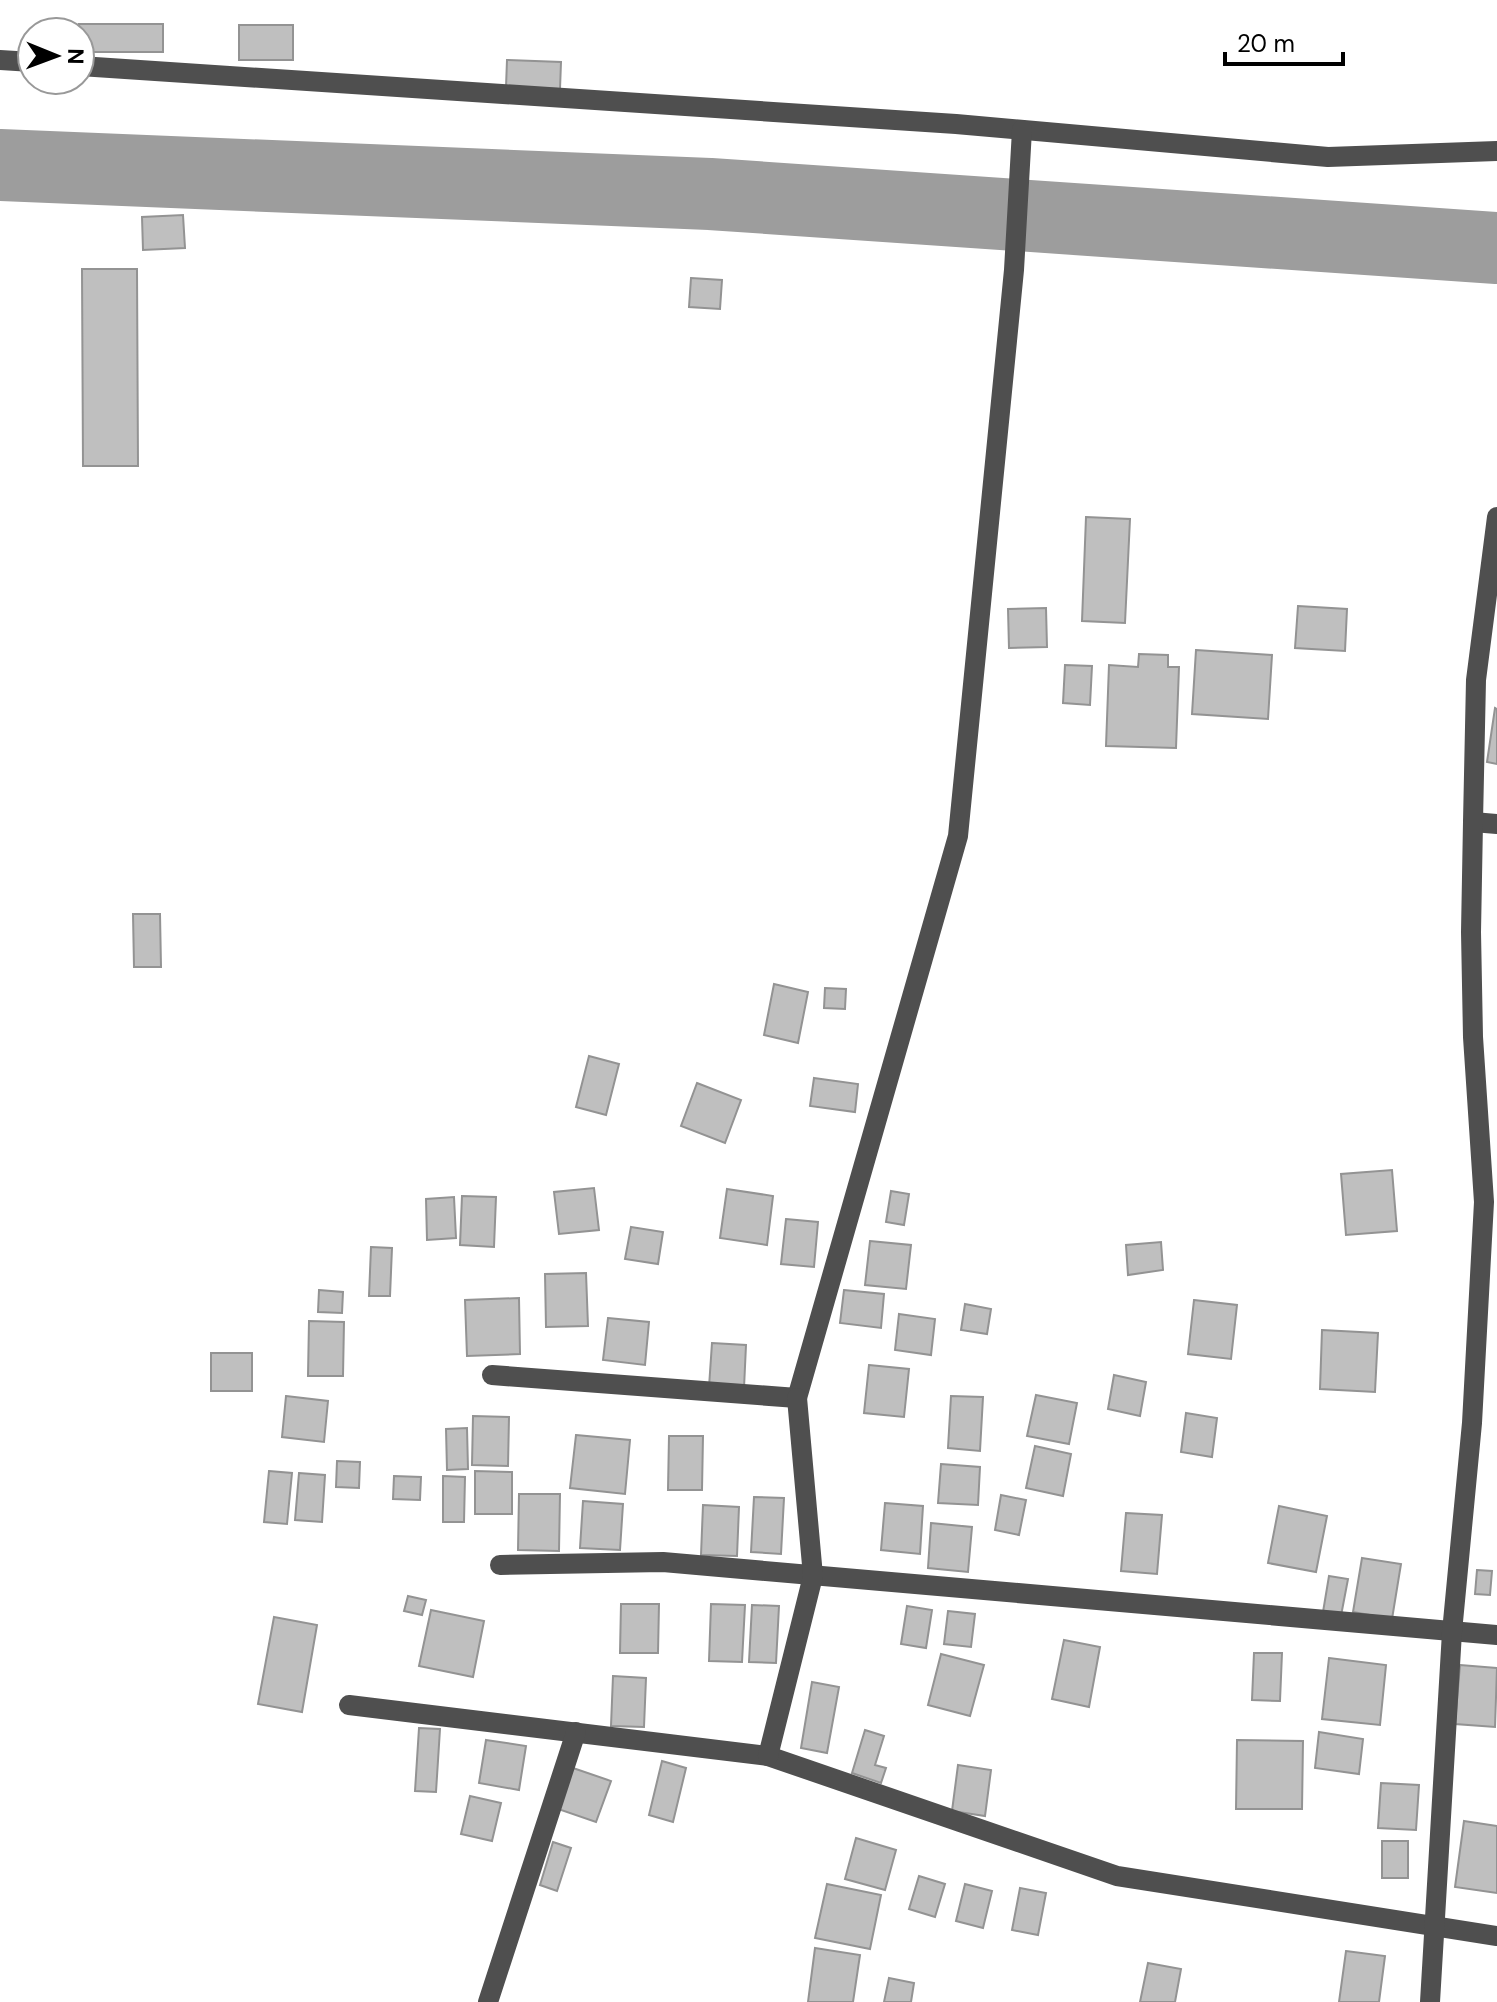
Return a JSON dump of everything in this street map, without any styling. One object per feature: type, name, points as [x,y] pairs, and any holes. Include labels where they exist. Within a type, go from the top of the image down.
[{"type":"street","points":[[96,67],[1022,130],[1328,157],[1497,151]]},
{"type":"street","points":[[768,1756],[813,1576],[797,1398],[958,836],[1014,270],[1022,130]]},
{"type":"street","points":[[1430,2002],[1452,1632],[1472,1423],[1484,1202],[1473,1037],[1473,822],[1476,680],[1497,517]]},
{"type":"street","points":[[1473,822],[1497,824]]},
{"type":"street","points":[[492,1375],[797,1398]]},
{"type":"street","points":[[500,1565],[663,1562],[1497,1635]]},
{"type":"street","points":[[349,1705],[768,1756],[1117,1876],[1497,1936]]},
{"type":"street","points":[[488,2002],[576,1732]]},
{"type":"building","points":[[96,24],[163,24],[163,52],[96,52]]},
{"type":"building","points":[[239,25],[293,25],[293,60],[239,60]]},
{"type":"building","points":[[507,60],[561,62],[560,89],[506,87]]},
{"type":"building","points":[[183,215],[185,248],[143,250],[142,217]]},
{"type":"building","points":[[82,269],[137,269],[138,466],[83,466]]},
{"type":"building","points":[[691,278],[722,280],[720,309],[689,307]]},
{"type":"building","points":[[1086,517],[1130,519],[1125,623],[1082,621]]},
{"type":"building","points":[[1298,606],[1347,609],[1345,651],[1295,648]]},
{"type":"building","points":[[1046,608],[1047,647],[1009,648],[1008,609]]},
{"type":"building","points":[[1196,650],[1272,655],[1268,719],[1192,714]]},
{"type":"building","points":[[1139,654],[1168,655],[1168,667],[1179,667],[1176,748],[1106,746],[1109,665],[1138,667]]},
{"type":"building","points":[[1065,665],[1092,666],[1090,705],[1063,703]]},
{"type":"building","points":[[1497,709],[1497,764],[1487,762]]},
{"type":"building","points":[[133,914],[160,914],[161,967],[134,967]]},
{"type":"building","points":[[774,984],[808,992],[798,1043],[764,1035]]},
{"type":"building","points":[[825,988],[846,989],[845,1009],[824,1008]]},
{"type":"building","points":[[589,1056],[619,1064],[606,1115],[576,1107]]},
{"type":"building","points":[[814,1078],[858,1084],[855,1112],[810,1106]]},
{"type":"building","points":[[697,1083],[741,1100],[725,1143],[681,1126]]},
{"type":"building","points":[[1392,1170],[1397,1231],[1346,1235],[1341,1174]]},
{"type":"building","points":[[594,1188],[599,1230],[559,1234],[554,1192]]},
{"type":"building","points":[[727,1189],[773,1196],[767,1245],[720,1238]]},
{"type":"building","points":[[891,1191],[909,1194],[904,1225],[886,1222]]},
{"type":"building","points":[[462,1196],[496,1197],[494,1247],[460,1245]]},
{"type":"building","points":[[454,1197],[456,1238],[427,1240],[426,1199]]},
{"type":"building","points":[[786,1219],[818,1222],[814,1267],[781,1264]]},
{"type":"building","points":[[631,1227],[663,1232],[658,1264],[625,1259]]},
{"type":"building","points":[[870,1241],[911,1245],[906,1289],[865,1285]]},
{"type":"building","points":[[1161,1242],[1163,1270],[1128,1275],[1126,1245]]},
{"type":"building","points":[[371,1247],[392,1248],[390,1296],[369,1296]]},
{"type":"building","points":[[586,1273],[588,1326],[546,1327],[545,1274]]},
{"type":"building","points":[[319,1290],[343,1292],[342,1313],[318,1312]]},
{"type":"building","points":[[844,1290],[884,1294],[881,1328],[840,1323]]},
{"type":"building","points":[[519,1298],[520,1354],[467,1356],[465,1300]]},
{"type":"building","points":[[1194,1300],[1237,1305],[1231,1359],[1188,1354]]},
{"type":"building","points":[[965,1304],[991,1309],[987,1334],[961,1330]]},
{"type":"building","points":[[899,1314],[935,1319],[931,1355],[895,1350]]},
{"type":"building","points":[[608,1318],[649,1322],[645,1365],[603,1360]]},
{"type":"building","points":[[309,1321],[344,1322],[343,1376],[308,1376]]},
{"type":"building","points":[[1322,1330],[1378,1333],[1375,1392],[1320,1389]]},
{"type":"building","points":[[712,1343],[746,1345],[744,1388],[709,1387]]},
{"type":"building","points":[[211,1353],[252,1353],[252,1391],[211,1391]]},
{"type":"building","points":[[869,1365],[909,1369],[904,1417],[864,1413]]},
{"type":"building","points":[[1114,1375],[1146,1382],[1140,1416],[1108,1409]]},
{"type":"building","points":[[1036,1395],[1077,1403],[1069,1444],[1027,1436]]},
{"type":"building","points":[[286,1396],[328,1401],[324,1442],[282,1437]]},
{"type":"building","points":[[951,1396],[983,1397],[980,1451],[948,1448]]},
{"type":"building","points":[[1186,1413],[1217,1418],[1212,1457],[1181,1452]]},
{"type":"building","points":[[473,1416],[509,1417],[508,1466],[472,1465]]},
{"type":"building","points":[[467,1428],[468,1469],[447,1470],[446,1429]]},
{"type":"building","points":[[576,1435],[630,1440],[625,1494],[570,1488]]},
{"type":"building","points":[[669,1436],[703,1436],[702,1490],[668,1490]]},
{"type":"building","points":[[1035,1446],[1071,1454],[1063,1496],[1026,1488]]},
{"type":"building","points":[[337,1461],[360,1462],[359,1488],[336,1487]]},
{"type":"building","points":[[941,1464],[980,1467],[978,1505],[938,1503]]},
{"type":"building","points":[[269,1471],[292,1473],[287,1524],[264,1522]]},
{"type":"building","points":[[475,1471],[512,1472],[512,1514],[475,1514]]},
{"type":"building","points":[[299,1473],[325,1475],[322,1522],[295,1520]]},
{"type":"building","points":[[394,1476],[421,1477],[420,1500],[393,1499]]},
{"type":"building","points":[[443,1476],[465,1477],[464,1522],[443,1522]]},
{"type":"building","points":[[519,1494],[560,1494],[559,1551],[518,1550]]},
{"type":"building","points":[[1001,1495],[1026,1500],[1019,1535],[995,1530]]},
{"type":"building","points":[[754,1497],[784,1498],[781,1554],[751,1552]]},
{"type":"building","points":[[583,1501],[623,1504],[620,1550],[580,1548]]},
{"type":"building","points":[[885,1503],[923,1506],[920,1554],[881,1550]]},
{"type":"building","points":[[703,1505],[739,1507],[737,1556],[701,1555]]},
{"type":"building","points":[[1279,1506],[1327,1516],[1316,1572],[1268,1563]]},
{"type":"building","points":[[1126,1513],[1162,1515],[1157,1574],[1121,1571]]},
{"type":"building","points":[[931,1523],[972,1527],[968,1572],[928,1568]]},
{"type":"building","points":[[1362,1558],[1401,1564],[1392,1619],[1353,1612]]},
{"type":"building","points":[[1477,1570],[1492,1571],[1490,1595],[1475,1594]]},
{"type":"building","points":[[1329,1576],[1348,1579],[1340,1621],[1322,1618]]},
{"type":"building","points":[[408,1596],[426,1600],[422,1615],[404,1611]]},
{"type":"building","points":[[621,1604],[659,1604],[658,1653],[620,1653]]},
{"type":"building","points":[[711,1604],[745,1605],[742,1662],[709,1661]]},
{"type":"building","points":[[752,1605],[779,1606],[776,1663],[749,1662]]},
{"type":"building","points":[[907,1606],[932,1610],[926,1648],[901,1644]]},
{"type":"building","points":[[431,1610],[484,1621],[473,1677],[419,1666]]},
{"type":"building","points":[[948,1611],[975,1614],[971,1647],[944,1644]]},
{"type":"building","points":[[274,1617],[317,1625],[302,1712],[258,1704]]},
{"type":"building","points":[[1064,1640],[1100,1647],[1089,1707],[1052,1699]]},
{"type":"building","points":[[1254,1653],[1282,1653],[1280,1701],[1252,1700]]},
{"type":"building","points":[[941,1654],[984,1665],[970,1716],[928,1705]]},
{"type":"building","points":[[1329,1658],[1386,1665],[1380,1725],[1322,1719]]},
{"type":"building","points":[[1460,1665],[1497,1668],[1495,1727],[1455,1724]]},
{"type":"building","points":[[613,1676],[646,1678],[644,1727],[611,1726]]},
{"type":"building","points":[[812,1682],[839,1687],[827,1753],[801,1748]]},
{"type":"building","points":[[419,1728],[440,1729],[436,1792],[415,1791]]},
{"type":"building","points":[[865,1730],[884,1736],[875,1765],[886,1768],[881,1783],[852,1773]]},
{"type":"building","points":[[1319,1732],[1363,1739],[1359,1774],[1315,1768]]},
{"type":"building","points":[[486,1740],[526,1746],[519,1790],[479,1783]]},
{"type":"building","points":[[1237,1740],[1303,1741],[1302,1809],[1236,1809]]},
{"type":"building","points":[[662,1761],[686,1768],[673,1822],[649,1815]]},
{"type":"building","points":[[958,1765],[991,1770],[985,1816],[952,1811]]},
{"type":"building","points":[[573,1768],[611,1781],[596,1822],[558,1809]]},
{"type":"building","points":[[1381,1783],[1419,1785],[1416,1830],[1378,1828]]},
{"type":"building","points":[[470,1796],[501,1803],[492,1841],[461,1834]]},
{"type":"building","points":[[1464,1821],[1497,1826],[1497,1893],[1455,1887]]},
{"type":"building","points":[[856,1838],[896,1850],[885,1890],[845,1879]]},
{"type":"building","points":[[1382,1841],[1408,1841],[1408,1878],[1382,1878]]},
{"type":"building","points":[[553,1842],[571,1848],[557,1891],[540,1885]]},
{"type":"building","points":[[919,1876],[945,1884],[935,1917],[909,1909]]},
{"type":"building","points":[[827,1884],[881,1895],[870,1949],[815,1938]]},
{"type":"building","points":[[965,1884],[992,1891],[983,1928],[956,1921]]},
{"type":"building","points":[[1020,1888],[1046,1893],[1038,1935],[1012,1930]]},
{"type":"building","points":[[815,1948],[860,1955],[853,2002],[808,2002]]},
{"type":"building","points":[[1346,1951],[1385,1956],[1379,2002],[1339,2002]]},
{"type":"building","points":[[1148,1963],[1181,1969],[1175,2002],[1140,2002]]},
{"type":"building","points":[[889,1978],[914,1983],[911,2002],[884,2002]]},
{"type":"waterway","points":[[0,165],[710,194],[1497,248]]}]
